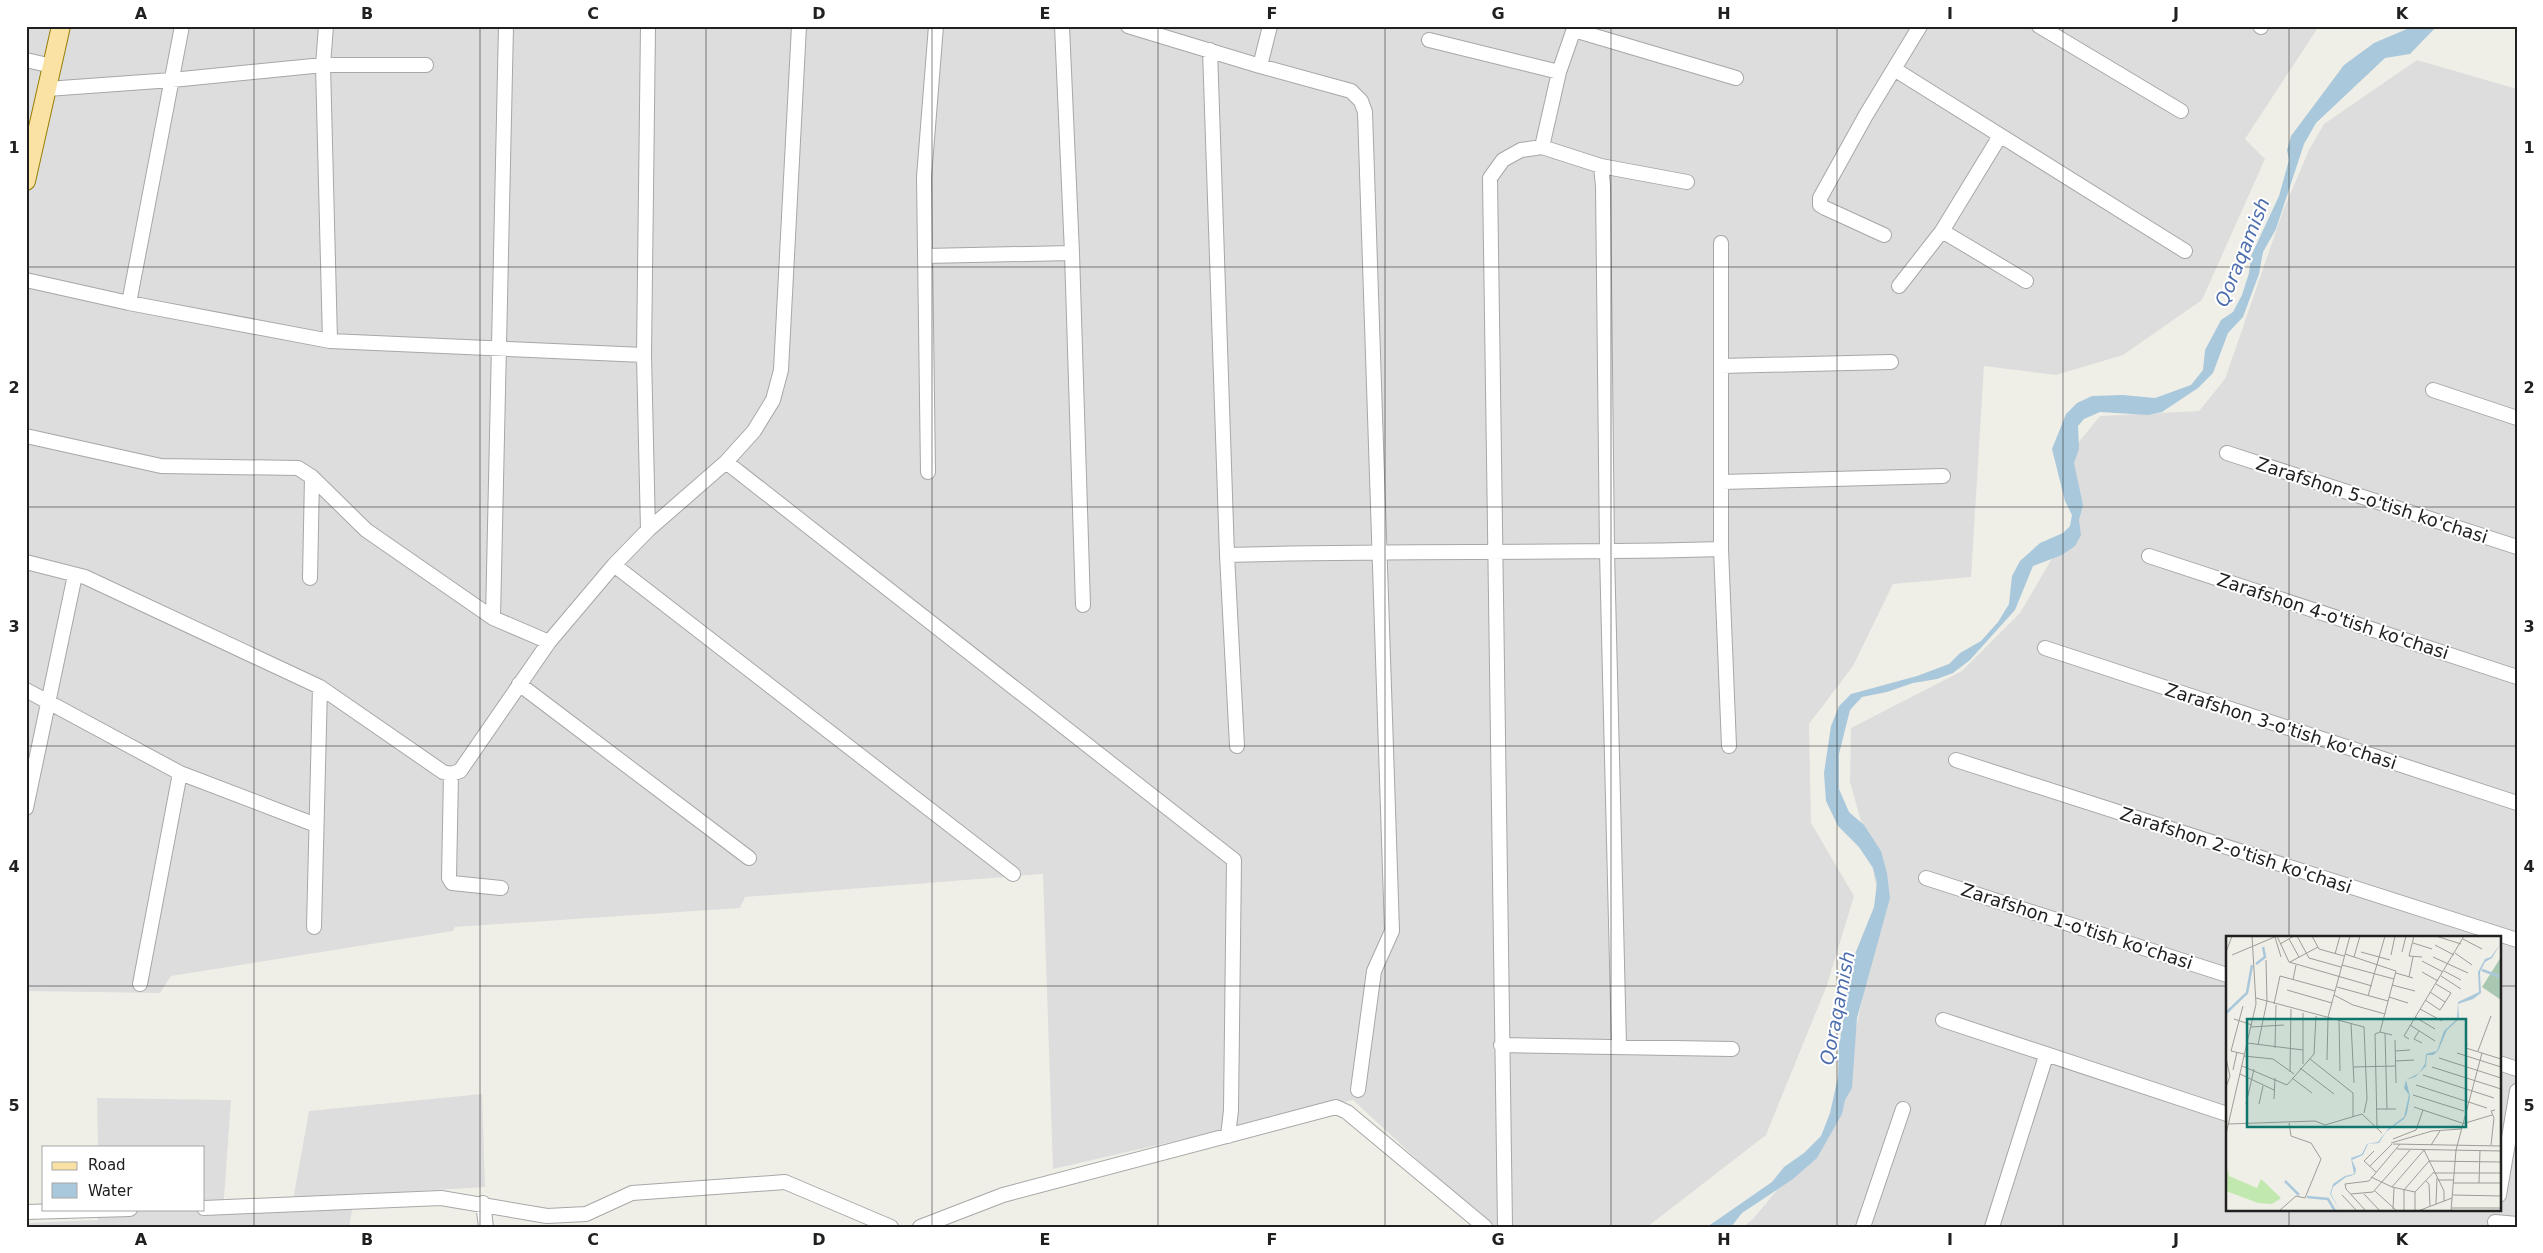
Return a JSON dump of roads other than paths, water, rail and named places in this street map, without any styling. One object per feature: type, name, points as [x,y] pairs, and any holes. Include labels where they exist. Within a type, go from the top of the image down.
[{"type":"main road","points":[[26,181],[61,26]]},
{"type":"street","points":[[129,303],[182,26]]},
{"type":"street","points":[[326,26],[323,65],[330,341]]},
{"type":"street","points":[[493,618],[506,26]]},
{"type":"street","points":[[648,26],[644,355],[648,530]]},
{"type":"street","points":[[26,562],[85,577],[320,687],[443,772],[451,774],[460,771],[549,642],[614,565],[648,530],[726,462],[754,431],[773,400],[781,370],[799,26]]},
{"type":"street","points":[[928,472],[924,177],[936,26]]},
{"type":"street","points":[[1062,26],[1072,254],[1083,605]]},
{"type":"street","points":[[1128,26],[1260,66],[1351,90],[1361,101],[1365,112],[1392,931],[1374,971],[1358,1090]]},
{"type":"street","points":[[1260,66],[1270,26]]},
{"type":"street","points":[[1884,235],[1825,208],[1820,205],[1820,198],[1920,26]]},
{"type":"street","points":[[2040,26],[2181,111]]},
{"type":"street","points":[[1542,147],[1559,72],[1575,28],[1736,78]]},
{"type":"street","points":[[1429,40],[1559,72]]},
{"type":"street","points":[[1210,50],[1228,555],[1237,746]]},
{"type":"street","points":[[26,60],[52,66]]},
{"type":"street","points":[[48,89],[172,80],[323,65],[426,65]]},
{"type":"street","points":[[1894,69],[2185,251]]},
{"type":"street","points":[[1899,286],[1942,231],[2000,136]]},
{"type":"street","points":[[1505,1227],[1500,1045],[1490,178],[1503,160],[1521,150],[1542,147],[1601,166],[1687,182]]},
{"type":"street","points":[[1601,166],[1604,186],[1607,552],[1619,1046]]},
{"type":"street","points":[[1942,231],[2026,280]]},
{"type":"street","points":[[1721,243],[1721,549],[1729,746]]},
{"type":"street","points":[[925,256],[1072,254]]},
{"type":"street","points":[[26,280],[129,303],[330,341],[499,347],[644,355]]},
{"type":"street","points":[[1721,366],[1891,362]]},
{"type":"street","points":[[2433,390],[2517,418]]},
{"type":"street","points":[[26,436],[161,466],[298,468],[312,477],[366,530],[493,618],[549,642]]},
{"type":"street","name":"Zarafshon 5-o'tish ko'chasi","points":[[2227,453],[2517,547]]},
{"type":"street","points":[[726,462],[1234,860],[1231,1110],[1228,1136]]},
{"type":"street","points":[[1721,482],[1943,476]]},
{"type":"street","points":[[310,578],[312,477]]},
{"type":"street","points":[[1228,555],[1378,551],[1494,553],[1721,549]]},
{"type":"street","name":"Zarafshon 4-o'tish ko'chasi","points":[[2149,556],[2517,677]]},
{"type":"street","points":[[614,565],[1012,874]]},
{"type":"street","points":[[26,808],[75,575]]},
{"type":"street","name":"Zarafshon 3-o'tish ko'chasi","points":[[2045,648],[2517,803]]},
{"type":"street","points":[[519,684],[749,858]]},
{"type":"street","points":[[314,927],[320,687]]},
{"type":"street","points":[[26,690],[180,773],[316,825]]},
{"type":"street","name":"Zarafshon 2-o'tish ko'chasi","points":[[1956,760],[2517,940]]},
{"type":"street","points":[[140,984],[180,773]]},
{"type":"street","points":[[451,774],[449,878],[452,883],[501,888]]},
{"type":"street","name":"Zarafshon 1-o'tish ko'chasi","points":[[1926,878],[2226,975]]},
{"type":"street","points":[[1943,1020],[2046,1056],[2226,1114]]},
{"type":"street","points":[[1500,1045],[1732,1048]]},
{"type":"street","points":[[1992,1227],[2046,1056]]},
{"type":"street","points":[[2500,1063],[2517,1069]]},
{"type":"street","points":[[2500,1190],[2517,1091]]},
{"type":"street","points":[[920,1227],[1003,1195],[1336,1107],[1351,1115],[1485,1227]]},
{"type":"street","points":[[1863,1227],[1903,1110]]},
{"type":"street","points":[[205,1208],[441,1198],[483,1203],[547,1216],[586,1214],[632,1193],[784,1182],[892,1227]]},
{"type":"street","points":[[483,1203],[486,1227]]},
{"type":"street","points":[[26,1212],[95,1210]]},
{"type":"street","points":[[2495,1219],[2517,1224]]},
{"type":"water","points":[[2414,26],[2437,26],[2410,54],[2385,58],[2316,123],[2304,144],[2276,229],[2263,252],[2259,274],[2243,317],[2228,333],[2213,373],[2198,388],[2162,412],[2148,415],[2100,412],[2084,419],[2078,426],[2079,449],[2074,463],[2083,505],[2079,520],[2081,535],[2075,546],[2062,555],[2033,566],[2015,610],[1970,660],[1953,673],[1937,679],[1913,683],[1887,692],[1862,697],[1850,710],[1839,754],[1839,789],[1849,812],[1864,825],[1881,851],[1887,873],[1890,898],[1857,1018],[1852,1088],[1845,1100],[1842,1114],[1817,1158],[1793,1179],[1742,1213],[1731,1227],[1707,1227],[1772,1182],[1784,1167],[1804,1153],[1821,1136],[1830,1113],[1838,1077],[1839,1045],[1850,977],[1855,954],[1874,907],[1877,883],[1873,868],[1859,847],[1838,826],[1826,801],[1824,773],[1831,726],[1839,706],[1851,694],[1917,676],[1949,664],[1960,653],[1981,641],[1998,622],[2009,604],[2012,576],[2020,561],[2040,543],[2063,533],[2070,526],[2072,515],[2065,501],[2052,449],[2066,414],[2077,403],[2092,396],[2123,395],[2155,398],[2191,385],[2203,370],[2205,350],[2221,320],[2233,312],[2242,295],[2249,273],[2251,256],[2279,196],[2289,160],[2287,150],[2291,136],[2344,65],[2374,43]]},
{"type":"water label","name":"Qoraqamish","points":[[2242,252]]},
{"type":"water label","name":"Qoraqamish","points":[[1837,1008]]}]
